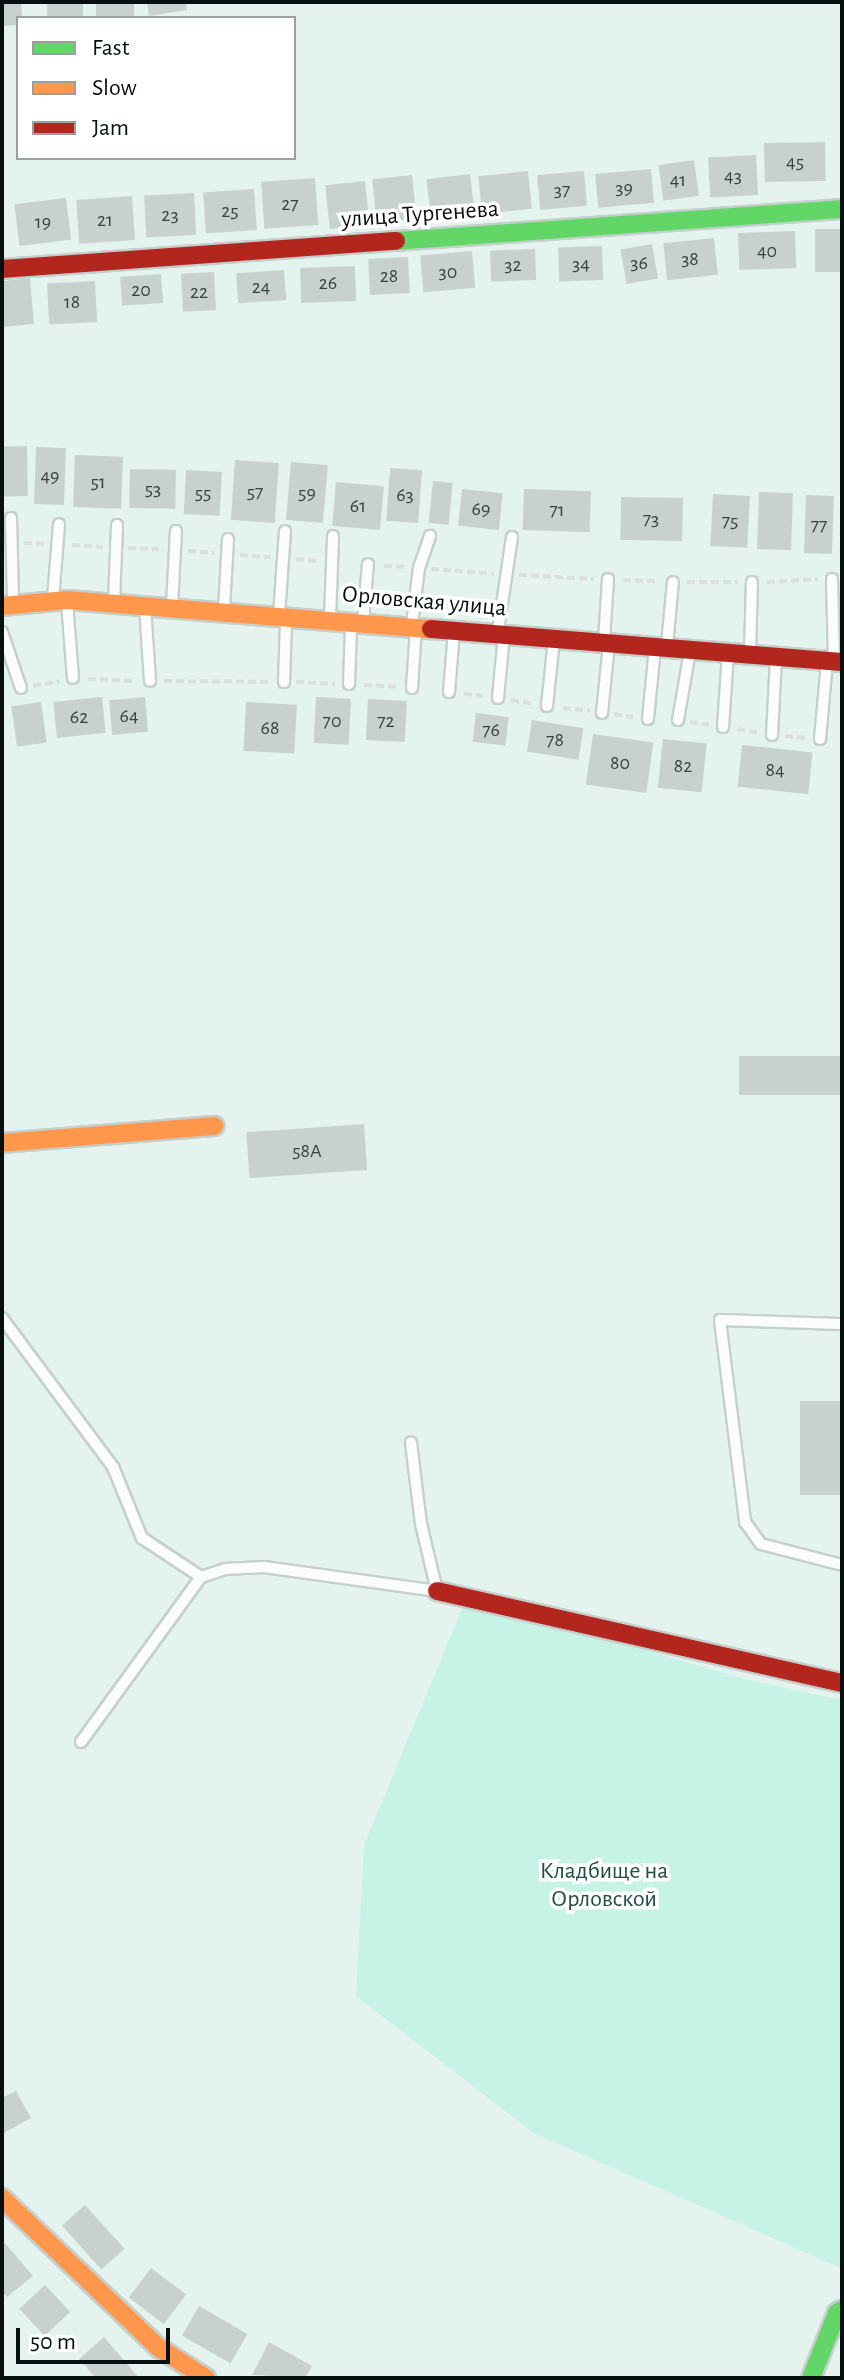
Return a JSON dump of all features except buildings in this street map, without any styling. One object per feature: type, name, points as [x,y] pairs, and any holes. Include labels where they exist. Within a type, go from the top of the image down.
[{"type":"street","name":"улица Тургенева","points":[[2,269],[842,209]]},
{"type":"street","name":"Орловская улица","points":[[7,605],[60,599],[834,661]]},
{"type":"street","points":[[2,1143],[214,1126]]},
{"type":"street","points":[[437,1591],[842,1683]]},
{"type":"street","points":[[2,2198],[159,2348],[206,2378]]},
{"type":"street","points":[[811,2378],[837,2313],[842,2310]]},
{"type":"lane","points":[[7,605],[11,518]]},
{"type":"lane","points":[[59,524],[60,599],[73,678]]},
{"type":"lane","points":[[113,603],[117,525]]},
{"type":"lane","points":[[172,607],[176,531]]},
{"type":"lane","points":[[284,682],[282,615],[285,531]]},
{"type":"lane","points":[[330,619],[333,536]]},
{"type":"lane","points":[[412,688],[419,568],[430,536]]},
{"type":"lane","points":[[498,698],[501,633],[512,537]]},
{"type":"lane","points":[[224,611],[228,539]]},
{"type":"lane","points":[[349,684],[368,564]]},
{"type":"lane","points":[[602,713],[608,579]]},
{"type":"lane","points":[[820,739],[834,661],[832,579]]},
{"type":"lane","points":[[648,719],[673,582]]},
{"type":"lane","points":[[749,654],[752,582]]},
{"type":"lane","points":[[145,605],[150,681]]},
{"type":"lane","points":[[449,692],[454,629]]},
{"type":"lane","points":[[2,632],[21,688]]},
{"type":"lane","points":[[547,706],[554,637]]},
{"type":"lane","points":[[678,720],[690,649]]},
{"type":"lane","points":[[723,727],[728,652]]},
{"type":"lane","points":[[772,735],[777,656]]},
{"type":"lane","points":[[2,1318],[113,1467],[142,1538],[201,1577]]},
{"type":"lane","points":[[842,1324],[720,1320],[745,1522],[761,1544],[842,1565]]},
{"type":"lane","points":[[81,1742],[201,1577],[225,1569],[264,1567],[437,1591],[421,1524],[411,1443]]},
{"type":"green space","name":"Кладбище на Орловской","points":[[466,1599],[749,1680],[842,1700],[841,2268],[535,2134],[356,1996],[364,1845]]},
{"type":"traffic: fast","points":[[396,241],[842,209]]},
{"type":"traffic: fast","points":[[811,2378],[837,2313],[842,2310]]},
{"type":"traffic: slow","points":[[2,606],[67,600],[431,629]]},
{"type":"traffic: slow","points":[[2,1143],[214,1126]]},
{"type":"traffic: slow","points":[[2,2198],[159,2348],[206,2378]]},
{"type":"traffic: jam","points":[[2,269],[396,241]]},
{"type":"traffic: jam","points":[[431,629],[842,662]]},
{"type":"traffic: jam","points":[[437,1591],[842,1683]]}]
